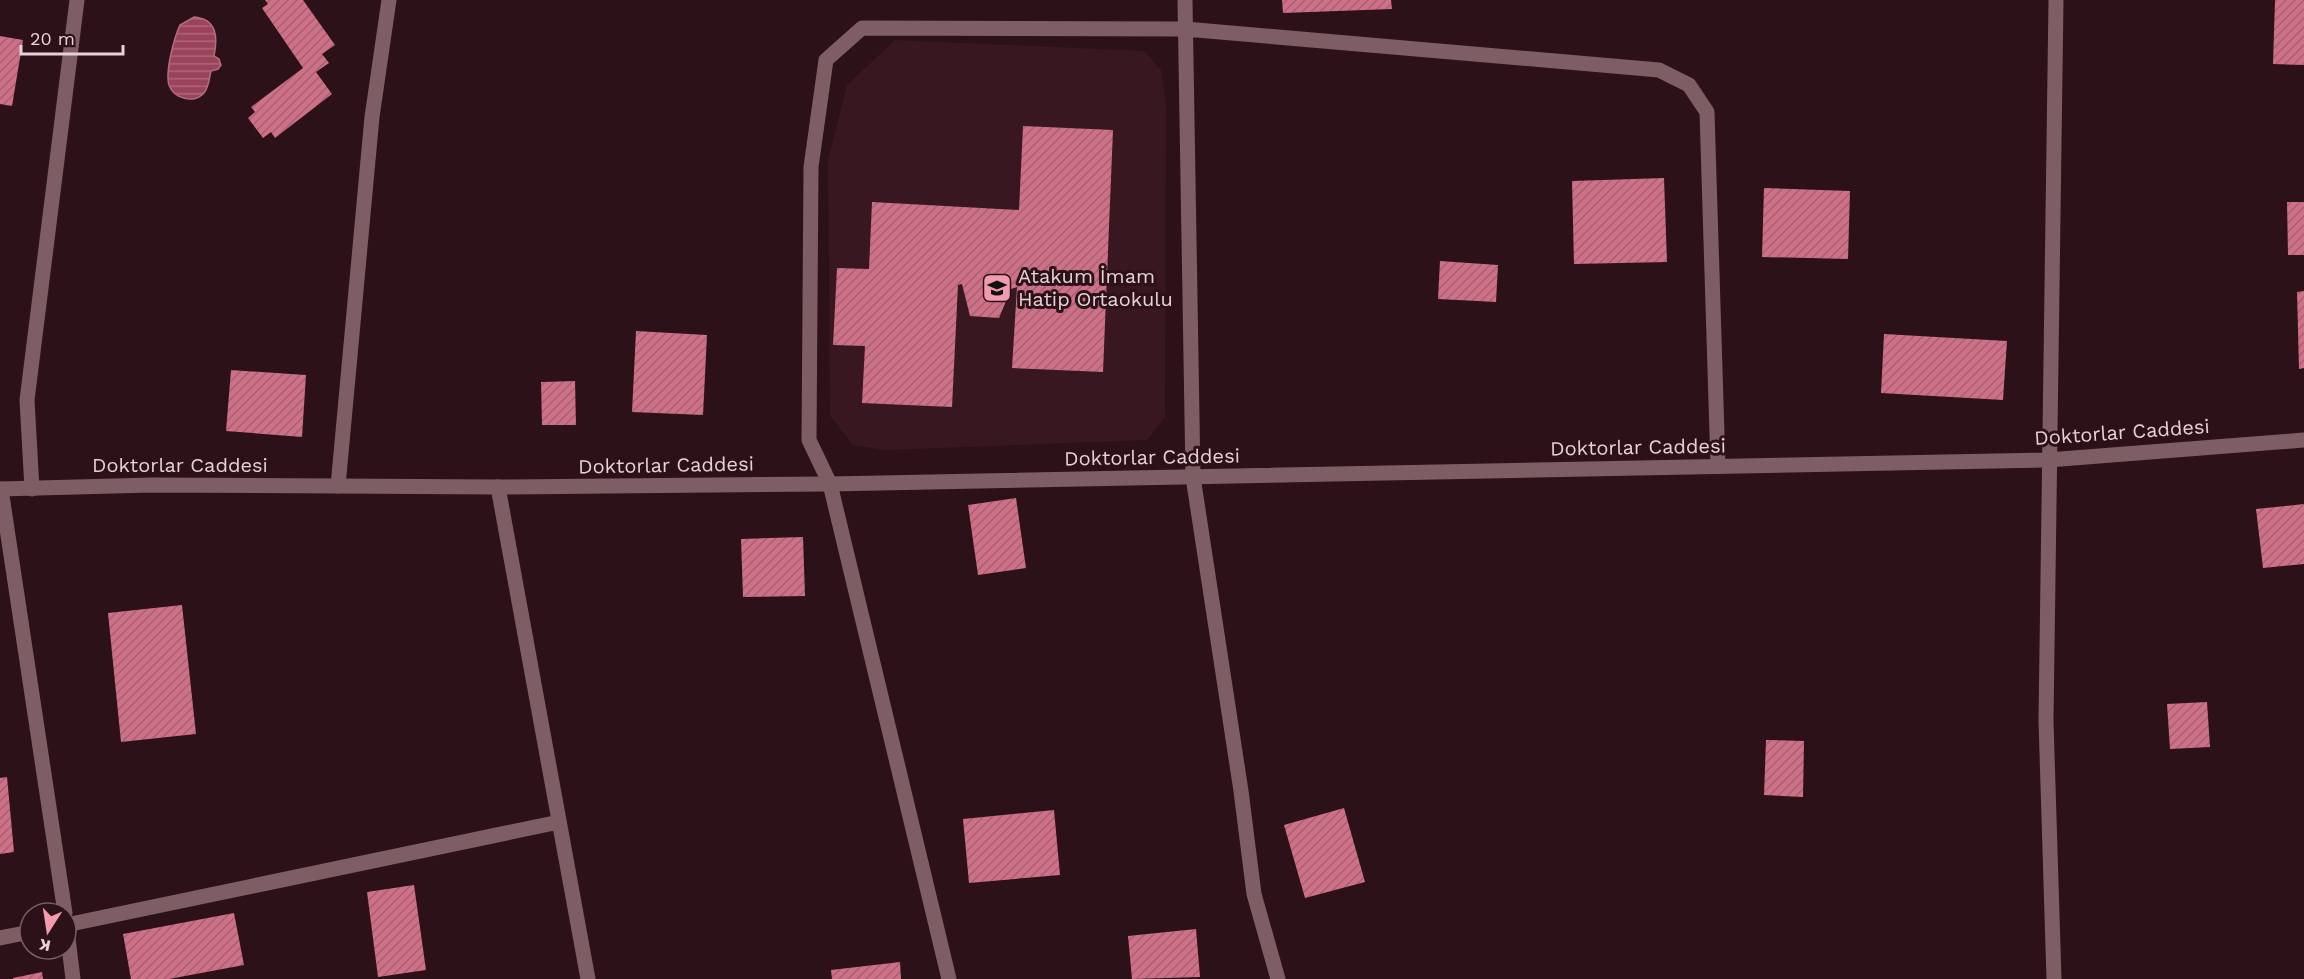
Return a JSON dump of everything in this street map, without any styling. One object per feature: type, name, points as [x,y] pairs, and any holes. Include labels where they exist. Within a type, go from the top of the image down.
[{"type":"street","points":[[32,489],[27,399],[77,0]]},
{"type":"street","points":[[338,486],[372,117],[389,0]]},
{"type":"street","points":[[1185,0],[1193,477],[1241,791],[1254,894],[1278,979]]},
{"type":"street","points":[[2054,979],[2046,721],[2056,0]]},
{"type":"street","points":[[949,979],[830,484],[809,440],[811,167],[826,60],[862,28],[1185,29],[1659,70],[1689,85],[1707,112],[1718,466]]},
{"type":"street","name":"Doktorlar Caddesi","points":[[1,489],[152,485],[498,488],[830,484],[2048,460],[2304,440]]},
{"type":"street","points":[[498,488],[588,979]]},
{"type":"street","points":[[1,489],[62,901]]},
{"type":"street","points":[[78,922],[559,822]]},
{"type":"street","points":[[0,938],[18,934]]},
{"type":"street","points":[[71,961],[73,979]]},
{"type":"shaded area","points":[[194,17],[207,21],[214,30],[216,42],[214,56],[219,59],[221,65],[218,69],[211,71],[204,93],[190,99],[175,94],[169,85],[168,72],[180,25]]},
{"type":"shaded area","name":"Atakum İmam Hatip Ortaokulu","points":[[895,40],[1144,51],[1161,70],[1166,102],[1165,417],[1147,440],[885,450],[853,445],[830,416],[828,160],[847,85]]},
{"type":"building","points":[[265,0],[303,0],[335,45],[322,54],[329,63],[316,72],[332,94],[275,138],[271,132],[263,138],[248,118],[255,112],[251,107],[303,68],[262,8],[268,4]]},
{"type":"building","points":[[1282,0],[1391,0],[1392,9],[1283,13]]},
{"type":"building","points":[[2275,0],[2304,0],[2304,65],[2273,64]]},
{"type":"building","points":[[0,36],[23,40],[12,106],[0,104]]},
{"type":"building","points":[[1023,126],[1113,130],[1103,372],[1012,368],[1017,287],[1011,289],[999,318],[970,316],[962,284],[958,285],[952,407],[862,403],[865,346],[833,345],[837,268],[869,269],[872,202],[1019,210]]},
{"type":"building","points":[[1664,178],[1667,262],[1574,264],[1572,181]]},
{"type":"building","points":[[1764,188],[1850,191],[1848,259],[1762,257]]},
{"type":"building","points":[[2287,202],[2304,202],[2304,255],[2288,255]]},
{"type":"building","points":[[1440,261],[1498,265],[1496,302],[1438,299]]},
{"type":"building","points":[[2304,291],[2304,368],[2299,369],[2297,292]]},
{"type":"building","points":[[636,331],[707,335],[703,415],[632,412]]},
{"type":"building","points":[[1884,334],[2007,341],[2003,400],[1881,393]]},
{"type":"building","points":[[231,370],[306,375],[302,437],[226,431]]},
{"type":"building","points":[[575,381],[576,425],[542,425],[541,382]]},
{"type":"building","points":[[1016,498],[1026,568],[978,575],[968,505]]},
{"type":"building","points":[[2304,504],[2304,564],[2263,568],[2256,509]]},
{"type":"building","points":[[803,537],[805,596],[743,597],[741,539]]},
{"type":"building","points":[[182,605],[196,734],[121,742],[108,613]]},
{"type":"building","points":[[2207,702],[2210,747],[2170,749],[2167,704]]},
{"type":"building","points":[[1766,740],[1804,741],[1803,797],[1764,795]]},
{"type":"building","points":[[7,777],[14,852],[0,854],[0,778]]},
{"type":"building","points":[[1344,808],[1365,882],[1305,898],[1284,825]]},
{"type":"building","points":[[1054,810],[1060,875],[969,883],[963,819]]},
{"type":"building","points":[[414,885],[426,970],[378,977],[367,892]]},
{"type":"building","points":[[234,913],[244,965],[169,979],[131,979],[123,934]]},
{"type":"building","points":[[1196,929],[1200,977],[1132,979],[1128,936]]},
{"type":"building","points":[[900,962],[901,979],[832,979],[831,970]]},
{"type":"building","points":[[42,972],[43,979],[13,979],[13,978]]},
{"type":"place","name":"Atakum İmam Hatip Ortaokulu","points":[[997,288]]}]
